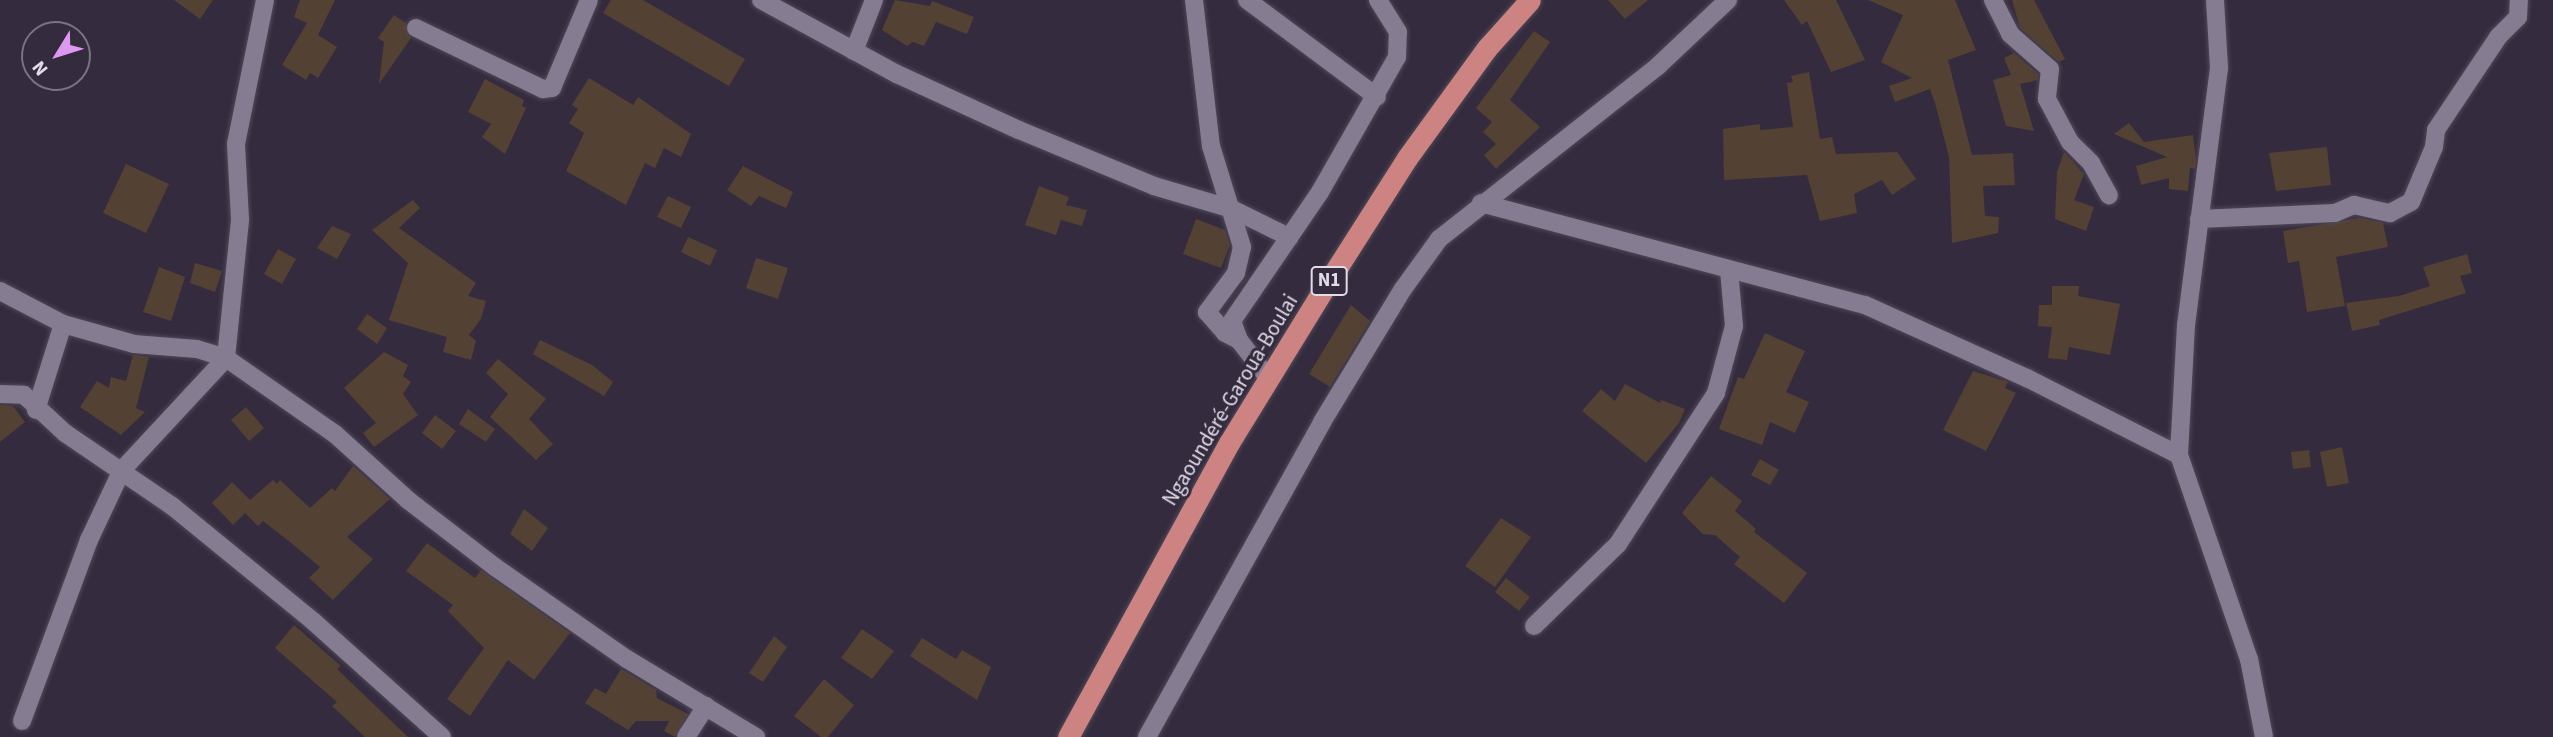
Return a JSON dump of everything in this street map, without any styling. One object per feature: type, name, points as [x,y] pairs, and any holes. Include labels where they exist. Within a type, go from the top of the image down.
[{"type":"highway","name":"Ngaoundéré-Garoua-Boulai","points":[[1068,737],[1229,443],[1407,158],[1487,47],[1530,0]]},
{"type":"street","points":[[22,721],[89,540],[122,470],[226,358],[240,219],[236,144],[265,0]]},
{"type":"street","points":[[416,28],[542,89],[552,88],[590,0]]},
{"type":"street","points":[[761,0],[854,51],[1019,130],[1154,186],[1232,209],[1290,237]]},
{"type":"street","points":[[854,51],[874,0]]},
{"type":"street","points":[[1194,0],[1211,146],[1242,247],[1236,272],[1207,312],[1225,334],[1239,340]]},
{"type":"street","points":[[1247,0],[1377,97]]},
{"type":"street","points":[[1269,379],[1239,340],[1232,321],[1290,237],[1377,97],[1397,57],[1398,32],[1378,0]]},
{"type":"street","points":[[1147,737],[1322,422],[1403,289],[1439,239],[1480,203],[1659,65],[1728,0]]},
{"type":"street","points":[[1993,0],[2010,34],[2050,69],[2047,99],[2070,142],[2091,163],[2109,195]]},
{"type":"street","points":[[2215,0],[2219,68],[2186,325],[2179,455],[2249,659],[2264,737]]},
{"type":"street","points":[[2199,219],[2335,213],[2354,205],[2390,213],[2411,202],[2434,147],[2436,130],[2499,36],[2518,17],[2519,0]]},
{"type":"street","points":[[1480,203],[1865,305],[2003,367],[2179,455]]},
{"type":"street","points":[[1534,626],[1618,544],[1716,393],[1734,326],[1729,270]]},
{"type":"street","points":[[0,291],[63,324],[134,344],[197,349],[226,358],[335,434],[408,500],[495,567],[626,659],[756,737]]},
{"type":"street","points":[[36,410],[63,324]]},
{"type":"street","points":[[0,394],[24,395],[36,410],[122,470],[314,622],[442,737]]},
{"type":"street","points":[[686,737],[706,706]]},
{"type":"building","points":[[174,0],[213,0],[200,19]]},
{"type":"building","points":[[300,0],[335,0],[318,35],[337,47],[318,78],[310,73],[306,80],[282,65],[307,23],[294,17]]},
{"type":"building","points":[[611,0],[643,0],[745,59],[729,86],[603,13]]},
{"type":"building","points":[[895,0],[930,6],[932,1],[974,17],[967,34],[936,22],[924,46],[913,42],[907,46],[882,30]]},
{"type":"building","points":[[1608,0],[1648,0],[1625,19]]},
{"type":"building","points":[[1784,0],[1836,0],[1865,60],[1831,72],[1807,21],[1802,25]]},
{"type":"building","points":[[1868,0],[1955,0],[1976,50],[1948,60],[1972,155],[2013,153],[2015,185],[1983,186],[1985,216],[1999,217],[1998,233],[1952,243],[1949,157],[1935,103],[1930,89],[1895,102],[1889,86],[1912,78],[1881,62],[1903,15]]},
{"type":"building","points":[[2012,0],[2034,0],[2065,59],[2059,62],[2020,28]]},
{"type":"building","points":[[394,15],[406,23],[411,38],[379,84],[384,42],[378,38]]},
{"type":"building","points":[[1534,31],[1550,42],[1510,100],[1540,127],[1496,169],[1484,155],[1496,144],[1483,132],[1492,122],[1476,108]]},
{"type":"building","points":[[2014,53],[2038,74],[2038,80],[2020,84],[2034,131],[2006,126],[1993,80],[2011,75],[2004,58]]},
{"type":"building","points":[[1809,72],[1820,139],[1832,137],[1836,154],[1897,152],[1916,179],[1892,195],[1882,180],[1854,194],[1857,213],[1820,221],[1807,175],[1724,180],[1723,129],[1760,124],[1760,130],[1793,127],[1787,83],[1793,82],[1791,76]]},
{"type":"building","points":[[589,78],[633,105],[638,97],[691,134],[681,157],[664,148],[655,168],[645,163],[626,205],[566,171],[584,133],[569,123],[578,109],[572,105]]},
{"type":"building","points":[[485,79],[524,100],[522,106],[526,108],[505,154],[482,137],[491,124],[468,112]]},
{"type":"building","points":[[2129,123],[2144,142],[2193,135],[2196,159],[2195,169],[2190,168],[2188,191],[2169,189],[2169,178],[2141,185],[2136,166],[2167,157],[2114,134]]},
{"type":"building","points":[[2327,147],[2331,185],[2276,191],[2269,153]]},
{"type":"building","points":[[2064,152],[2084,174],[2074,200],[2094,207],[2086,231],[2055,219],[2057,172]]},
{"type":"building","points":[[126,164],[169,184],[146,233],[103,213]]},
{"type":"building","points":[[743,166],[793,192],[786,208],[759,196],[751,206],[727,190]]},
{"type":"building","points":[[1039,186],[1069,197],[1066,205],[1087,210],[1082,226],[1061,220],[1056,235],[1025,225]]},
{"type":"building","points":[[668,196],[691,207],[681,228],[657,217]]},
{"type":"building","points":[[413,200],[420,208],[399,228],[476,283],[468,296],[486,301],[481,319],[469,335],[476,341],[471,360],[443,352],[447,337],[389,320],[408,263],[372,230]]},
{"type":"building","points":[[2359,218],[2383,223],[2388,247],[2336,257],[2345,306],[2307,312],[2299,261],[2288,263],[2283,231]]},
{"type":"building","points":[[1196,219],[1225,230],[1230,245],[1221,268],[1183,254]]},
{"type":"building","points":[[332,226],[351,234],[337,259],[317,248]]},
{"type":"building","points":[[688,237],[717,250],[710,266],[681,252]]},
{"type":"building","points":[[278,249],[296,259],[282,284],[264,274]]},
{"type":"building","points":[[2467,254],[2472,273],[2460,276],[2466,293],[2379,320],[2380,325],[2352,331],[2346,303],[2399,296],[2430,286],[2423,267]]},
{"type":"building","points":[[756,258],[788,268],[778,299],[746,288]]},
{"type":"building","points":[[195,263],[222,271],[215,292],[190,283]]},
{"type":"building","points":[[159,267],[185,277],[171,321],[143,312]]},
{"type":"building","points":[[2052,286],[2079,286],[2078,296],[2120,304],[2110,355],[2069,347],[2067,360],[2048,358],[2052,327],[2038,326],[2039,305],[2052,305]]},
{"type":"building","points":[[1351,305],[1370,321],[1330,387],[1309,374]]},
{"type":"building","points":[[367,314],[387,328],[377,344],[357,329]]},
{"type":"building","points":[[1765,333],[1805,351],[1786,392],[1809,402],[1795,433],[1770,422],[1762,445],[1719,429],[1738,377],[1744,379]]},
{"type":"building","points":[[540,340],[592,365],[613,382],[604,396],[533,354]]},
{"type":"building","points":[[384,352],[408,365],[403,376],[411,382],[403,394],[418,415],[374,447],[363,433],[376,423],[344,388]]},
{"type":"building","points":[[133,355],[149,357],[136,408],[145,412],[121,435],[80,407],[97,381],[109,388],[111,377],[126,381]]},
{"type":"building","points":[[498,359],[546,399],[529,419],[553,444],[536,460],[490,417],[508,394],[486,373]]},
{"type":"building","points":[[1973,371],[2008,382],[2005,388],[2016,393],[1986,451],[1943,430]]},
{"type":"building","points":[[1625,384],[1660,403],[1661,400],[1685,409],[1679,423],[1646,463],[1582,411],[1601,389],[1615,401]]},
{"type":"building","points":[[0,405],[13,406],[25,422],[0,442]]},
{"type":"building","points":[[246,407],[264,428],[249,441],[231,420]]},
{"type":"building","points":[[468,409],[495,429],[486,442],[459,424]]},
{"type":"building","points":[[435,415],[456,431],[442,449],[422,433]]},
{"type":"building","points":[[2342,447],[2349,483],[2327,487],[2320,452]]},
{"type":"building","points":[[2309,450],[2311,467],[2293,469],[2291,452]]},
{"type":"building","points":[[1760,459],[1779,470],[1770,485],[1751,475]]},
{"type":"building","points":[[353,466],[390,499],[347,537],[373,559],[333,600],[309,578],[320,567],[290,542],[263,521],[258,526],[245,513],[233,525],[212,503],[232,482],[250,500],[273,480],[277,484],[280,480],[310,508],[332,488],[335,491]]},
{"type":"building","points":[[1711,476],[1742,501],[1735,511],[1756,529],[1754,532],[1807,573],[1784,603],[1734,564],[1740,557],[1715,535],[1703,534],[1682,513]]},
{"type":"building","points":[[524,509],[548,528],[532,551],[510,534]]},
{"type":"building","points":[[1501,518],[1531,537],[1495,587],[1465,566]]},
{"type":"building","points":[[427,543],[475,578],[481,570],[570,633],[534,680],[508,660],[470,716],[447,699],[484,648],[448,611],[453,605],[406,571]]},
{"type":"building","points":[[1506,578],[1530,597],[1519,611],[1495,592]]},
{"type":"building","points":[[294,625],[341,666],[337,669],[408,737],[365,737],[332,706],[337,702],[275,648]]},
{"type":"building","points":[[862,629],[894,651],[872,679],[841,658]]},
{"type":"building","points":[[774,636],[787,647],[763,682],[749,673]]},
{"type":"building","points":[[922,638],[956,659],[962,650],[991,667],[977,700],[910,656]]},
{"type":"building","points":[[621,669],[656,690],[657,698],[688,714],[675,737],[664,731],[669,721],[636,721],[628,730],[585,703],[595,688],[606,694]]},
{"type":"building","points":[[824,679],[854,705],[828,737],[821,737],[794,716]]}]
